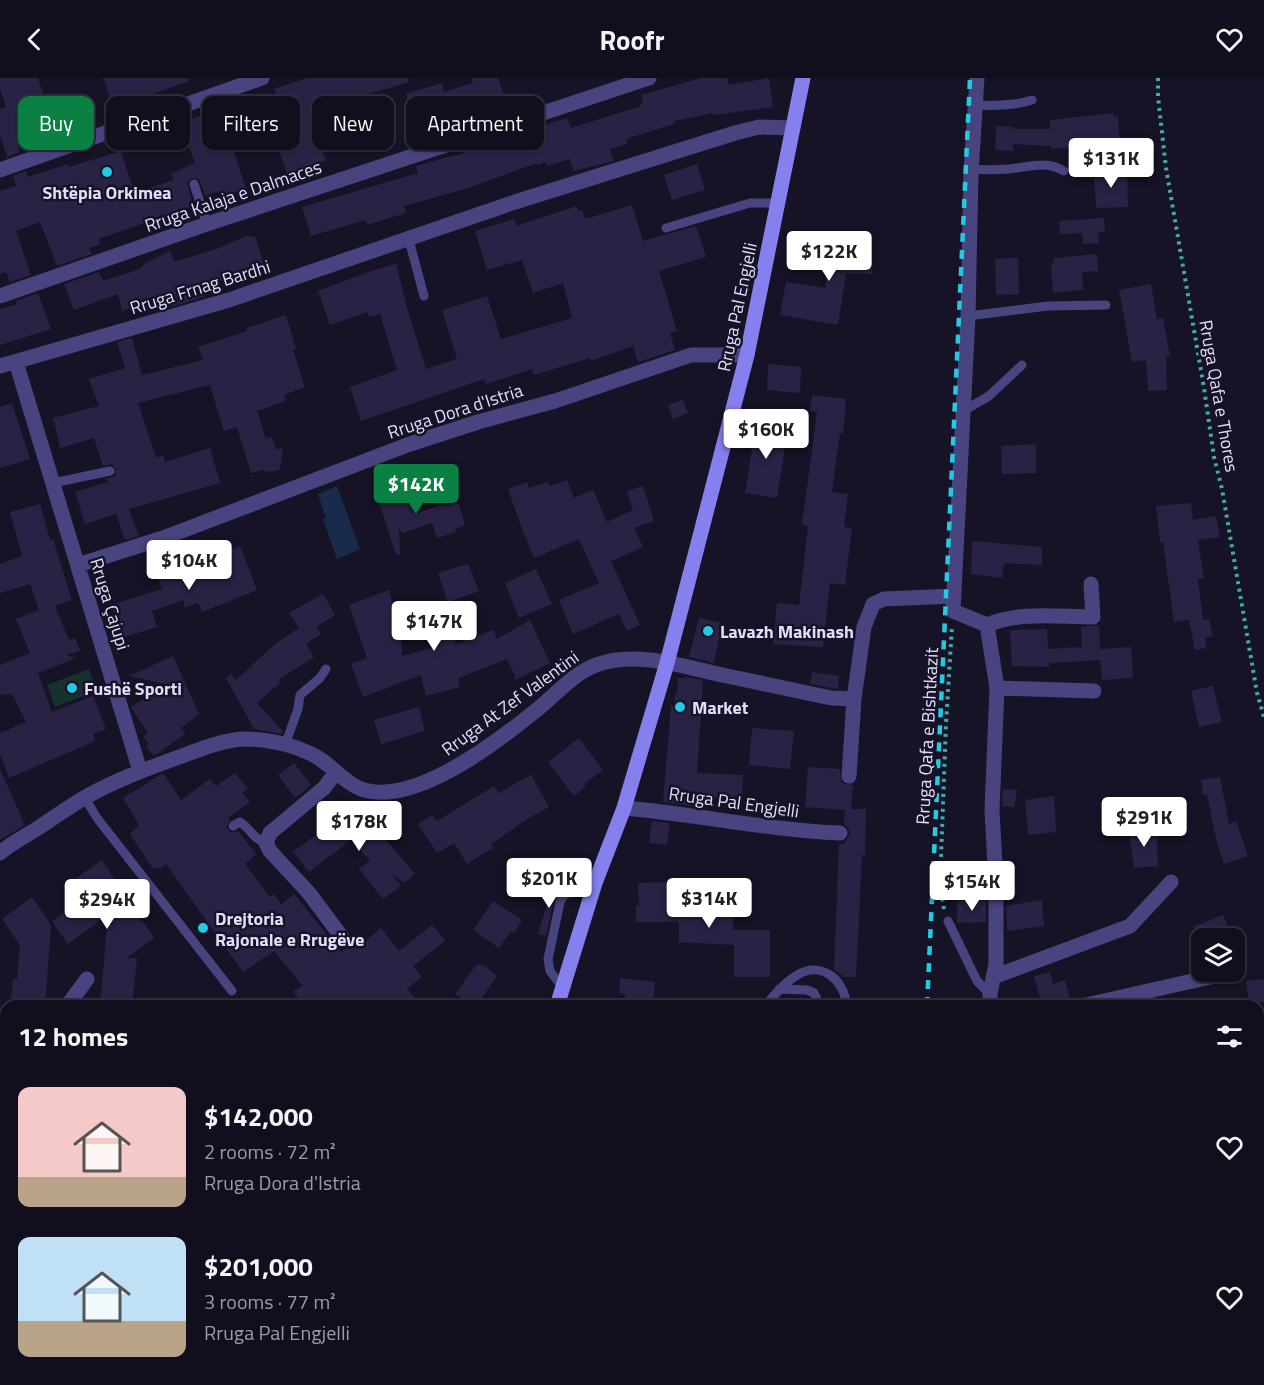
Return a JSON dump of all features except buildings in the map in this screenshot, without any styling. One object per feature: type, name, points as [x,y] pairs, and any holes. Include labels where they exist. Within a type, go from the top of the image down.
[{"type":"main road","name":"Rruga Pal Engjelli","points":[[559,1000],[596,883],[624,808],[667,663],[747,355],[803,78]]},
{"type":"street","points":[[0,170],[262,78]]},
{"type":"street","name":"Rruga Kalaja e Dalmaces","points":[[0,296],[207,224],[649,78]]},
{"type":"street","points":[[954,604],[968,316],[971,169],[977,78]]},
{"type":"street","name":"Rruga Frnag Bardhi","points":[[0,366],[229,300],[515,202],[735,133],[759,127],[793,128]]},
{"type":"street","name":"Rruga Dora d'Istria","points":[[78,565],[163,538],[410,444],[555,401],[691,355],[747,355]]},
{"type":"street","name":"Rruga Çajupi","points":[[16,362],[140,771]]},
{"type":"street","points":[[987,625],[1019,616],[1093,617],[1090,584]]},
{"type":"street","points":[[849,776],[854,699],[864,627],[873,603],[884,599],[954,604],[987,625],[997,688],[992,810],[996,964],[991,1000]]},
{"type":"street","name":"Rruga At Zef Valentini","points":[[0,851],[85,798],[140,771],[210,745],[244,739],[304,750],[357,789],[375,793],[419,784],[446,774],[534,712],[575,677],[596,665],[633,659],[667,663]]},
{"type":"street","points":[[667,663],[831,698],[854,699]]},
{"type":"street","points":[[997,688],[1094,692]]},
{"type":"street","points":[[336,772],[324,788],[270,833],[266,843],[270,851],[309,893],[344,940]]},
{"type":"street","name":"Rruga Pal Engjelli","points":[[624,808],[704,816],[784,830],[840,833]]},
{"type":"street","points":[[993,977],[1130,926],[1171,882]]},
{"type":"street","points":[[71,1000],[87,979]]},
{"type":"street","points":[[1109,1000],[1191,981]]},
{"type":"lane","points":[[975,105],[1014,105],[1032,100]]},
{"type":"lane","points":[[971,169],[1048,165],[1056,166],[1064,171]]},
{"type":"lane","points":[[194,184],[207,224]]},
{"type":"lane","points":[[666,228],[750,203],[779,203]]},
{"type":"lane","points":[[409,240],[424,296]]},
{"type":"lane","points":[[968,316],[1032,308],[1106,304]]},
{"type":"lane","points":[[963,411],[988,396],[1022,365]]},
{"type":"lane","points":[[53,483],[110,471]]},
{"type":"lane","points":[[285,745],[298,709],[300,695],[320,678],[326,669]]},
{"type":"lane","points":[[85,798],[110,836],[232,991]]},
{"type":"lane","points":[[233,826],[240,822],[246,826],[254,838],[266,843]]},
{"type":"lane","points":[[563,988],[550,971],[548,959],[560,903],[564,895],[596,883]]},
{"type":"lane","points":[[948,921],[977,981],[991,1000]]},
{"type":"lane","points":[[770,1000],[779,989],[808,970],[829,973],[842,988],[845,1000]]},
{"type":"lane","points":[[779,989],[807,990],[814,993],[817,1000]]},
{"type":"path","name":"Rruga Qafa e Thores","points":[[1158,78],[1166,168],[1214,457],[1222,489],[1257,693],[1264,717]]},
{"type":"path","name":"Rruga Qafa e Bishtkazit","points":[[948,921],[941,900],[940,885],[946,724],[954,604]]},
{"type":"green space","name":"Fushë Sporti","points":[[89,669],[97,691],[55,707],[47,685]]},
{"type":"water","points":[[337,486],[360,549],[337,559],[323,519],[326,518],[318,494]]},
{"type":"railway","points":[[927,1000],[970,78]]},
{"type":"place","name":"Shtëpia Orkimea","points":[[107,172]]},
{"type":"place","name":"Lavazh Makinash","points":[[708,631]]},
{"type":"place","name":"Fushë Sporti","points":[[72,688]]},
{"type":"place","name":"Market","points":[[680,707]]},
{"type":"place","name":"Drejtoria Rajonale e Rrugëve","points":[[203,928]]}]
